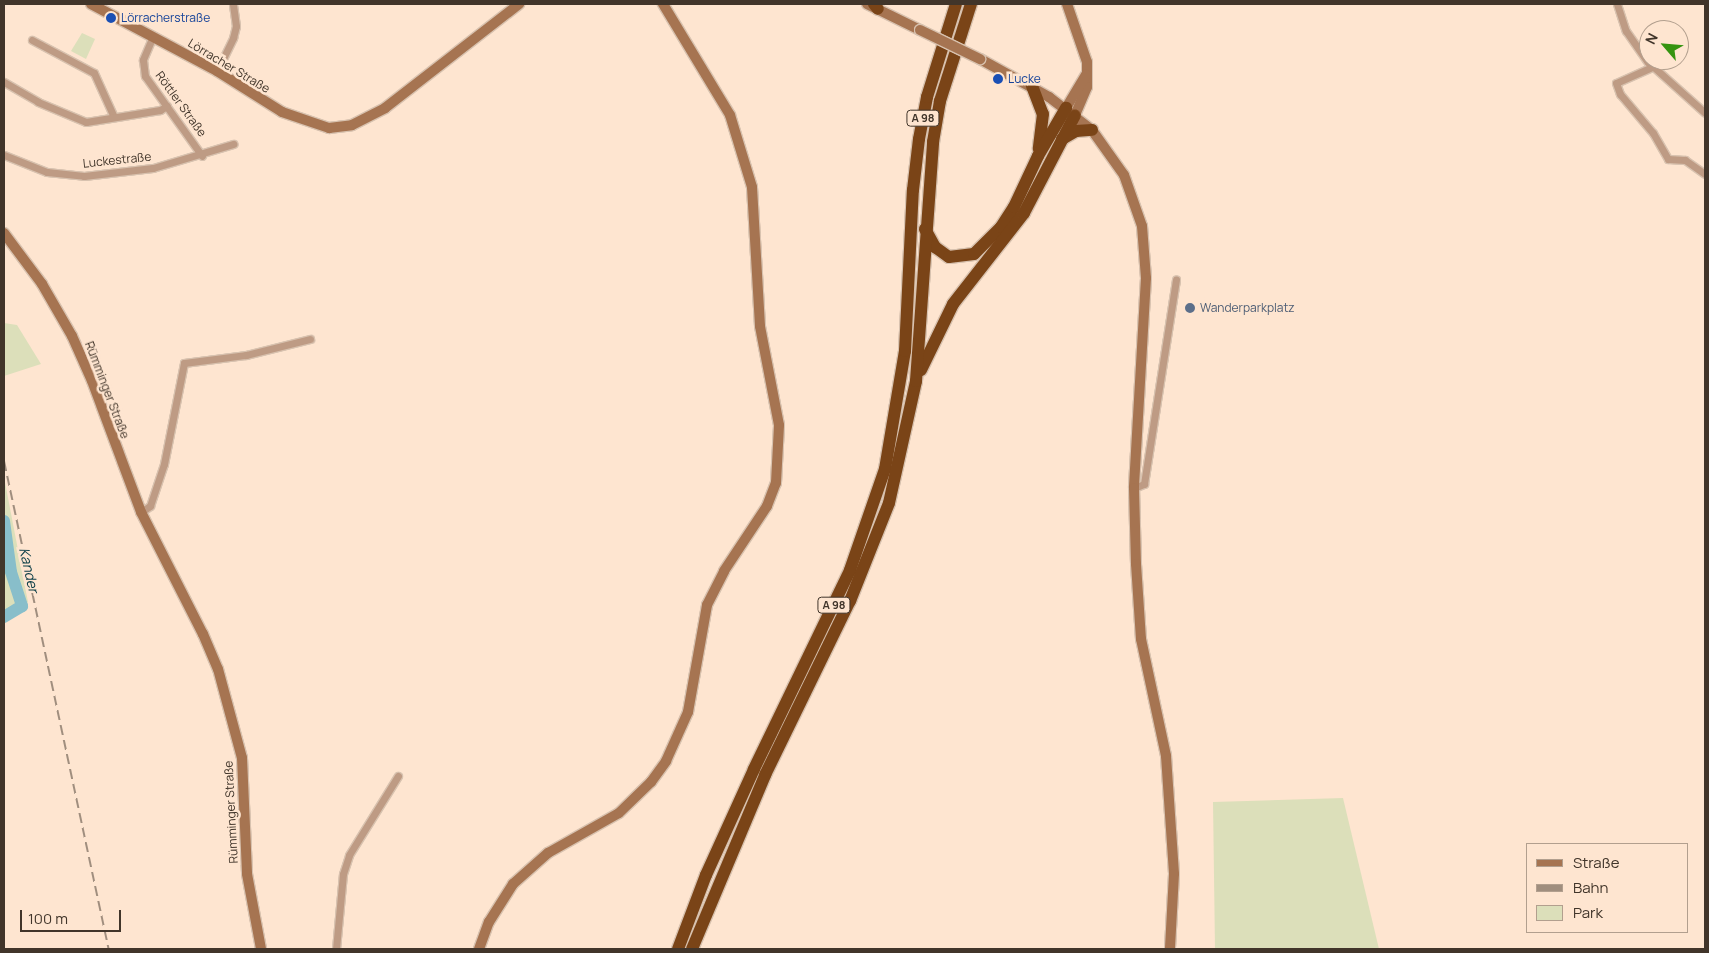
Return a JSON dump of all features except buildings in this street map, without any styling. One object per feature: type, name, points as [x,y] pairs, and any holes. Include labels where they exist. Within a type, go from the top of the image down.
[{"type":"highway","name":"A 98","points":[[678,949],[730,822],[850,570],[885,469],[905,351],[913,190],[919,139],[927,97],[956,4]]},
{"type":"highway","name":"A 98","points":[[692,949],[762,784],[834,636],[879,532],[898,471],[916,381],[928,182],[940,102],[971,4]]},
{"type":"highway","points":[[1032,86],[1043,114],[1038,156]]},
{"type":"highway","points":[[925,229],[935,246],[949,257],[974,254],[1001,227],[1014,207],[1038,156],[1070,111]]},
{"type":"highway","points":[[916,381],[953,304],[1024,213],[1060,141],[1070,111]]},
{"type":"highway","points":[[1060,141],[1076,131],[1092,130]]},
{"type":"street","name":"Lörracher Straße","points":[[91,4],[217,71],[274,108],[319,127],[352,125],[416,86],[517,6]]},
{"type":"street","points":[[217,71],[233,38],[236,26],[233,4]]},
{"type":"street","points":[[479,949],[489,922],[513,884],[548,853],[619,813],[651,782],[666,761],[688,712],[707,605],[724,571],[755,528],[776,483],[779,425],[760,326],[752,187],[730,115],[663,4]]},
{"type":"street","points":[[1067,4],[1084,52],[1087,72],[1084,100],[1070,111]]},
{"type":"street","points":[[1617,4],[1626,32],[1639,49]]},
{"type":"street","points":[[873,5],[1032,86],[1070,111],[1092,130],[1130,186],[1137,206],[1145,252],[1146,278],[1134,488],[1141,640],[1166,756],[1174,874],[1170,949]]},
{"type":"street","name":"Röttler Straße","points":[[152,36],[143,60],[146,76],[202,156]]},
{"type":"street","points":[[32,40],[94,73],[114,117]]},
{"type":"street","points":[[1644,70],[1616,83],[1625,104],[1653,133],[1668,159],[1685,160],[1705,174]]},
{"type":"street","points":[[1657,70],[1705,113]]},
{"type":"street","points":[[4,82],[72,118],[86,122],[160,110],[167,106]]},
{"type":"street","name":"Luckestraße","points":[[4,155],[46,172],[84,176],[153,168],[202,156],[233,144]]},
{"type":"street","name":"Rümminger Straße","points":[[4,233],[42,284],[76,344],[141,512],[203,634],[229,704],[242,758],[247,874],[261,949]]},
{"type":"street","points":[[1134,488],[1144,484],[1176,280]]},
{"type":"street","points":[[141,512],[150,506],[164,464],[184,363],[246,355],[310,339]]},
{"type":"street","points":[[336,949],[343,874],[349,855],[398,776]]},
{"type":"green space","points":[[82,33],[95,39],[86,59],[71,51]]},
{"type":"green space","points":[[4,323],[17,325],[41,364],[4,376]]},
{"type":"green space","points":[[4,477],[28,602],[4,624]]},
{"type":"green space","points":[[1343,798],[1379,949],[1215,949],[1213,802]]},
{"type":"waterway","name":"Kander","points":[[4,521],[11,572],[22,606],[4,617]]},
{"type":"railway","points":[[4,461],[109,949]]},
{"type":"place","name":"Lörracherstraße","points":[[111,18]]},
{"type":"place","name":"Lucke","points":[[998,79]]},
{"type":"place","name":"Wanderparkplatz","points":[[1190,308]]}]
